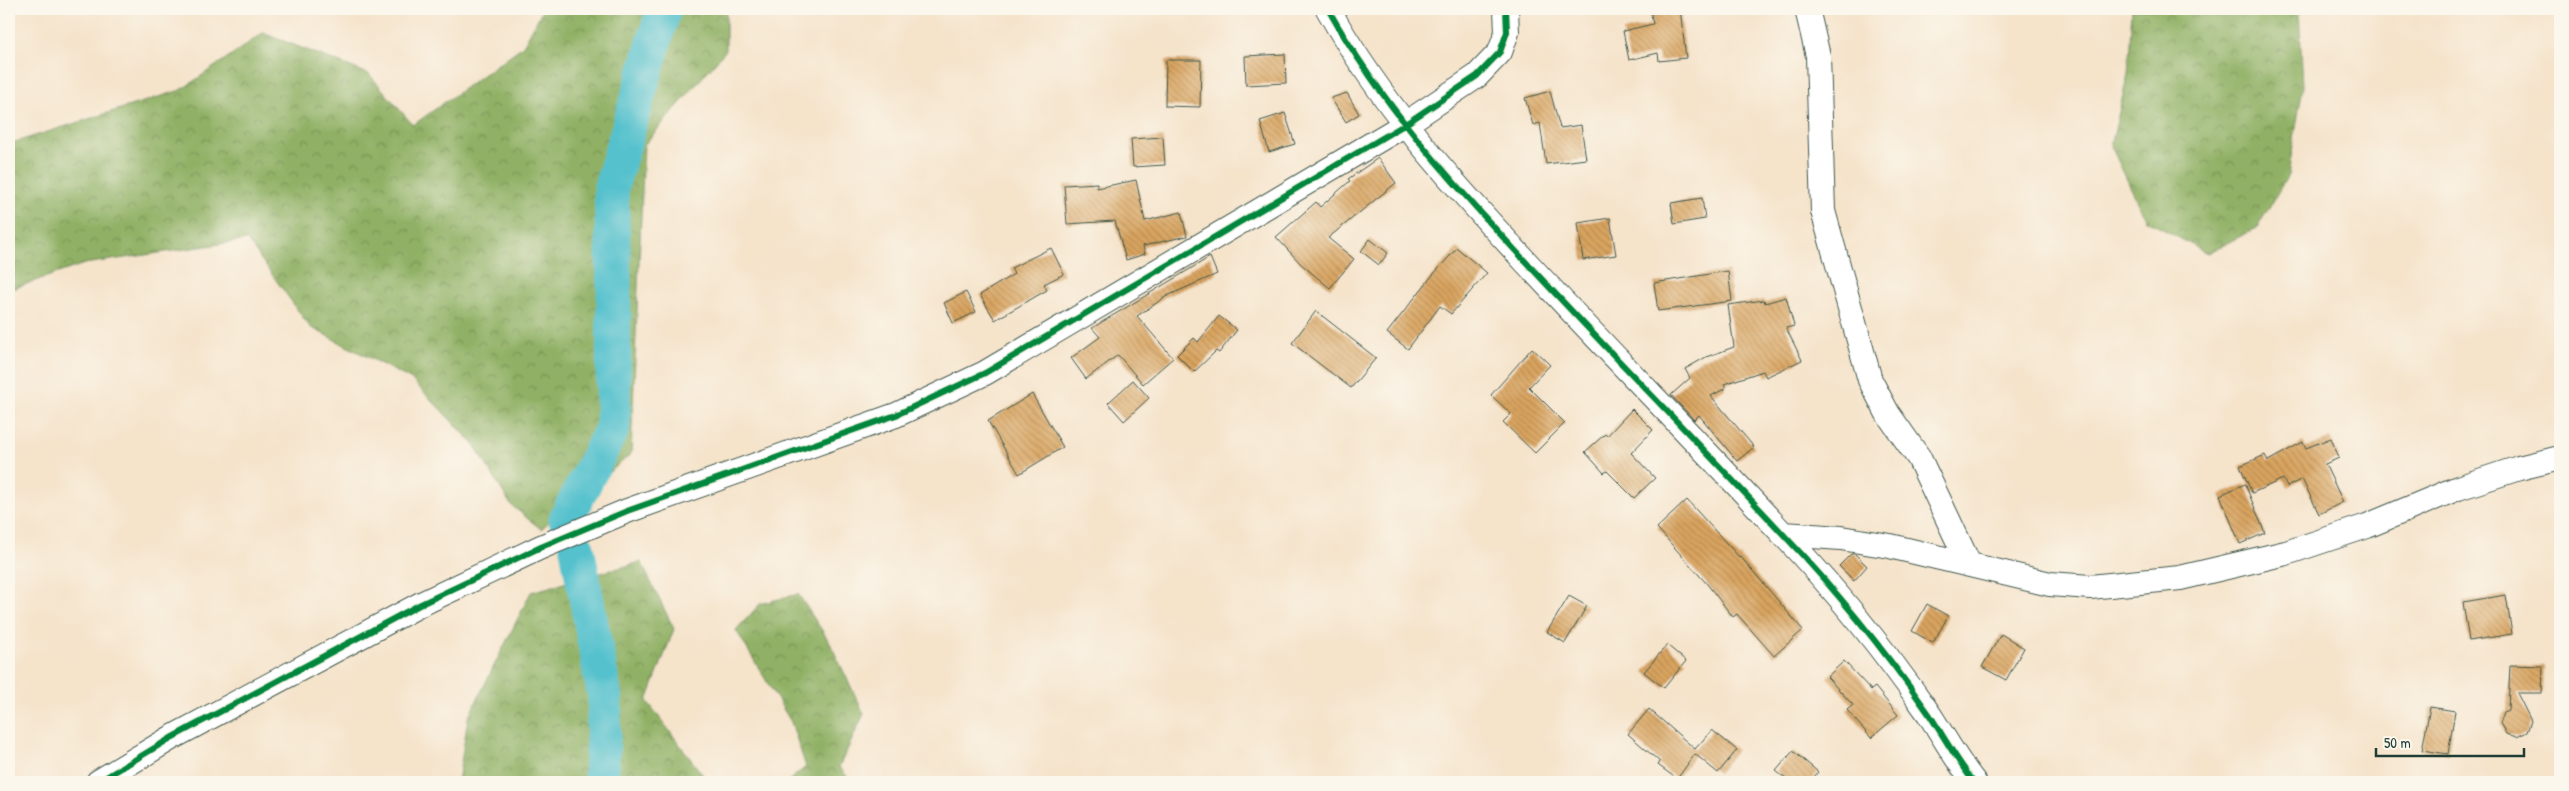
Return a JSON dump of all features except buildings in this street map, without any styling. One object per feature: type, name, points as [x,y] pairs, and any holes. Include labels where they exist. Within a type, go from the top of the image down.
[{"type":"street","points":[[1328,9],[1352,52],[1404,125],[1470,201],[1611,354],[1784,534],[1863,626],[1928,713],[1974,782]]},
{"type":"street","points":[[98,782],[179,734],[420,604],[541,547],[627,511],[896,415],[985,372],[1404,125],[1488,67],[1500,52],[1507,32],[1506,9]]},
{"type":"street","points":[[1807,9],[1818,56],[1823,211],[1870,380],[1888,414],[1919,458],[1969,564]]},
{"type":"street","points":[[1784,534],[1841,538],[1890,546],[2050,584],[2090,587],[2180,578],[2286,553],[2367,526],[2458,488],[2519,468],[2560,458]]},
{"type":"green space","points":[[543,9],[726,9],[726,50],[644,145],[631,454],[541,529],[511,505],[473,443],[412,380],[310,327],[247,240],[84,264],[9,290],[9,144],[181,90],[263,33],[369,74],[413,125],[523,46]]},
{"type":"green space","points":[[2132,9],[2299,9],[2303,86],[2288,175],[2257,228],[2207,253],[2146,220],[2111,146],[2128,74]]},
{"type":"green space","points":[[641,562],[674,629],[647,701],[708,782],[458,782],[468,718],[531,592]]},
{"type":"green space","points":[[798,594],[829,641],[864,714],[839,767],[852,782],[787,782],[806,767],[791,722],[736,630],[760,604]]},
{"type":"waterway","points":[[566,519],[613,427],[614,281],[611,187],[664,9]]},
{"type":"waterway","points":[[577,548],[605,698],[601,782]]},
{"type":"cycle path","points":[[1328,9],[1349,44],[1394,109],[1469,200],[1588,329],[1802,554],[1840,598],[1912,690],[1974,782]]},
{"type":"cycle path","points":[[98,782],[171,738],[421,604],[541,547],[627,511],[896,415],[985,373],[1404,125],[1477,76],[1500,52],[1507,32],[1506,9]]}]
